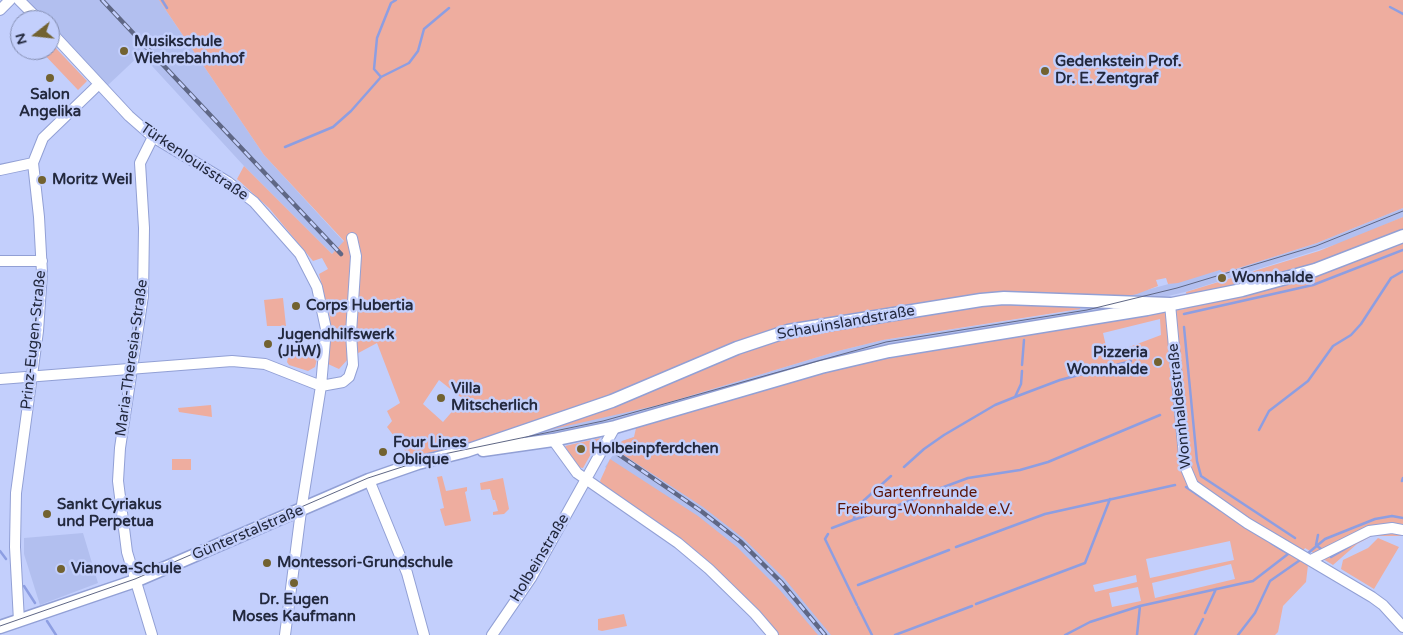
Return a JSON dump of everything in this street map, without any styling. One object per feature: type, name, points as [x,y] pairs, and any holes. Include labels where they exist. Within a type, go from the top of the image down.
[{"type":"main road","name":"Schauinslandstraße","points":[[615,427],[820,367],[880,353],[1077,321],[1242,290],[1315,270],[1403,236]]},
{"type":"main road","name":"Schauinslandstraße","points":[[509,435],[612,401],[737,348],[788,331],[1004,298],[1170,304]]},
{"type":"main road","points":[[1077,321],[1086,312],[1084,302]]},
{"type":"main road","name":"Günterstalstraße","points":[[466,451],[553,440],[615,427]]},
{"type":"main road","name":"Günterstalstraße","points":[[1,629],[135,581],[301,511],[369,480],[418,463],[466,451],[509,435]]},
{"type":"street","points":[[0,10],[10,0]]},
{"type":"street","points":[[19,0],[29,10]]},
{"type":"street","name":"Türkenlouisstraße","points":[[60,42],[98,84],[153,138],[197,162],[254,202],[300,254],[317,287],[324,318],[326,339],[322,386],[301,511],[285,635]]},
{"type":"street","name":"Prinz-Eugen-Straße","points":[[19,621],[15,548],[16,493],[41,302],[42,261],[33,163],[43,138],[98,84]]},
{"type":"street","name":"Maria-Theresia-Straße","points":[[152,635],[127,552],[118,481],[120,448],[143,296],[144,262],[140,163],[153,138]]},
{"type":"street","points":[[0,170],[33,163]]},
{"type":"street","points":[[0,379],[248,361],[283,370],[322,386],[343,382],[352,372],[351,333],[356,256],[352,238]]},
{"type":"street","points":[[0,261],[42,261]]},
{"type":"street","name":"Wonnhaldestraße","points":[[1170,304],[1185,466],[1189,480],[1197,489],[1247,523],[1372,597],[1383,605],[1403,628]]},
{"type":"street","name":"Holbeinstraße","points":[[492,635],[531,578],[584,479],[615,427]]},
{"type":"street","points":[[553,440],[584,479],[669,537],[709,569],[755,614],[773,635]]},
{"type":"street","points":[[369,480],[407,573],[424,635]]},
{"type":"street","points":[[1307,558],[1369,531],[1392,528],[1403,530]]},
{"type":"shaded area","points":[[26,0],[159,0],[264,155],[344,242],[332,254],[244,166],[141,54],[107,86],[60,36],[60,10],[36,10]]},
{"type":"shaded area","points":[[1403,208],[1403,217],[1347,241],[1185,292],[1092,314],[949,337],[661,412],[491,448],[510,437],[663,404],[838,351],[883,340],[1066,312],[1220,270],[1223,273],[1317,243]]},
{"type":"shaded area","points":[[634,437],[856,635],[793,635],[605,467],[622,441]]},
{"type":"shaded area","name":"Vianova-Schule","points":[[83,533],[98,583],[40,605],[24,554],[24,538]]},
{"type":"green space","points":[[159,0],[1403,0],[1403,208],[1317,243],[1223,273],[1220,270],[1178,283],[1168,284],[1166,278],[1156,280],[1158,286],[1137,294],[1081,306],[1080,309],[883,340],[838,351],[663,404],[413,461],[387,427],[392,421],[387,411],[400,403],[377,343],[349,358],[339,369],[328,364],[330,318],[319,274],[328,269],[322,258],[313,261],[269,208],[237,179],[244,166],[332,254],[344,241],[264,155]],"holes":[[[439,380],[463,399],[443,422],[423,404]]]},
{"type":"green space","points":[[60,53],[87,81],[78,90],[50,60],[60,60]]},
{"type":"green space","name":"Gartenfreunde Freiburg-Wonnhalde e.V.","points":[[1403,217],[1403,536],[1372,536],[1357,544],[1333,565],[1305,548],[1299,557],[1308,565],[1306,582],[1283,606],[1278,632],[1275,635],[831,635],[784,578],[743,538],[703,507],[616,450],[622,441],[634,437],[636,428],[855,364],[1185,309],[1189,307],[1186,292],[1319,251]],"holes":[[[1160,319],[1161,335],[1108,355],[1103,333]],[[1230,541],[1234,560],[1150,578],[1146,559]],[[1231,564],[1235,579],[1155,598],[1152,583]],[[1136,575],[1137,582],[1095,592],[1093,585]],[[1138,587],[1141,601],[1112,607],[1109,593]]]},
{"type":"green space","points":[[283,298],[286,326],[267,326],[264,300]]},
{"type":"green space","points":[[290,348],[319,351],[315,367],[308,371],[289,365],[287,362]]},
{"type":"green space","points":[[211,405],[212,417],[179,412],[178,408]]},
{"type":"green space","points":[[600,438],[583,468],[577,467],[565,446]]},
{"type":"green space","points":[[172,459],[191,459],[191,470],[172,470]]},
{"type":"green space","points":[[610,459],[698,516],[737,547],[779,589],[818,635],[778,635],[757,611],[605,489],[600,481]]},
{"type":"green space","points":[[442,476],[446,491],[467,487],[465,492],[471,521],[445,526],[440,509],[444,508],[437,477]]},
{"type":"green space","points":[[503,478],[509,509],[504,514],[493,515],[493,512],[498,511],[495,500],[493,500],[490,489],[481,490],[480,483]]},
{"type":"green space","points":[[1378,538],[1399,547],[1374,589],[1341,569],[1343,560],[1368,548]]},
{"type":"green space","points":[[624,614],[627,626],[602,631],[598,630],[598,619]]},
{"type":"waterway","points":[[162,0],[167,8]]},
{"type":"waterway","points":[[381,77],[374,69],[377,38],[391,3],[396,0]]},
{"type":"waterway","points":[[1390,7],[1403,14]]},
{"type":"waterway","points":[[285,147],[333,127],[351,111],[381,77],[409,63],[418,51],[424,29],[449,8]]},
{"type":"waterway","points":[[1184,314],[1313,285],[1403,250]]},
{"type":"waterway","points":[[1259,430],[1269,411],[1308,381],[1333,346],[1351,335],[1361,324],[1391,278],[1403,271]]},
{"type":"waterway","points":[[1184,327],[1197,461],[1201,476],[1295,538]]},
{"type":"waterway","points":[[1022,365],[1024,340]]},
{"type":"waterway","points":[[1015,397],[1060,380],[1131,361]]},
{"type":"waterway","points":[[904,467],[924,449],[944,435],[995,405],[1015,397],[1021,384],[1022,371]]},
{"type":"waterway","points":[[933,491],[968,478],[1020,470],[1048,462],[1160,415]]},
{"type":"waterway","points":[[832,528],[853,520],[861,503],[891,476]]},
{"type":"waterway","points":[[956,547],[1045,514],[1175,485]]},
{"type":"waterway","points":[[1186,487],[1220,510]]},
{"type":"waterway","points":[[853,520],[929,493]]},
{"type":"waterway","points":[[976,604],[1085,563],[1110,499]]},
{"type":"waterway","points":[[1307,554],[1325,539],[1375,519],[1392,516],[1403,518]]},
{"type":"waterway","points":[[828,534],[825,539],[857,605]]},
{"type":"waterway","points":[[1318,535],[1316,545],[1321,549]]},
{"type":"waterway","points":[[1271,543],[1287,553]]},
{"type":"waterway","points":[[1331,557],[1350,546]]},
{"type":"waterway","points":[[858,585],[949,550]]},
{"type":"waterway","points":[[0,551],[6,559]]},
{"type":"waterway","points":[[1065,635],[1090,622],[1140,606],[1253,581],[1288,554]]},
{"type":"waterway","points":[[1238,635],[1255,613],[1270,581],[1303,558]]},
{"type":"waterway","points":[[24,586],[35,603]]},
{"type":"waterway","points":[[1205,613],[1216,589]]},
{"type":"waterway","points":[[895,635],[972,606]]},
{"type":"waterway","points":[[1137,635],[1140,606]]},
{"type":"waterway","points":[[858,607],[872,635]]},
{"type":"waterway","points":[[1195,635],[1203,619]]},
{"type":"waterway","points":[[47,621],[56,635]]},
{"type":"tram line","points":[[0,626],[135,579],[368,478],[439,455],[603,421],[886,342],[1087,310],[1177,288],[1316,246],[1403,211]]},
{"type":"railway","points":[[102,0],[341,254]]},
{"type":"railway","points":[[615,452],[701,511],[741,542],[781,582],[825,635]]},
{"type":"place","name":"Musikschule Wiehrebahnhof","points":[[124,51]]},
{"type":"place","name":"Gedenkstein Prof. Dr. E. Zentgraf","points":[[1045,71]]},
{"type":"place","name":"Salon Angelika","points":[[50,78]]},
{"type":"place","name":"Moritz Weil","points":[[42,180]]},
{"type":"place","name":"Wonnhalde","points":[[1222,278]]},
{"type":"place","name":"Corps Hubertia","points":[[296,306]]},
{"type":"place","name":"Jugendhilfswerk (JHW)","points":[[268,344]]},
{"type":"place","name":"Pizzeria Wonnhalde","points":[[1158,362]]},
{"type":"place","name":"Villa Mitscherlich","points":[[441,398]]},
{"type":"place","name":"Holbeinpferdchen","points":[[581,449]]},
{"type":"place","name":"Four Lines Oblique","points":[[383,452]]},
{"type":"place","name":"Sankt Cyriakus und Perpetua","points":[[47,514]]},
{"type":"place","name":"Montessori-Grundschule","points":[[267,563]]},
{"type":"place","name":"Vianova-Schule","points":[[61,569]]},
{"type":"place","name":"Dr. Eugen Moses Kaufmann","points":[[294,583]]}]
